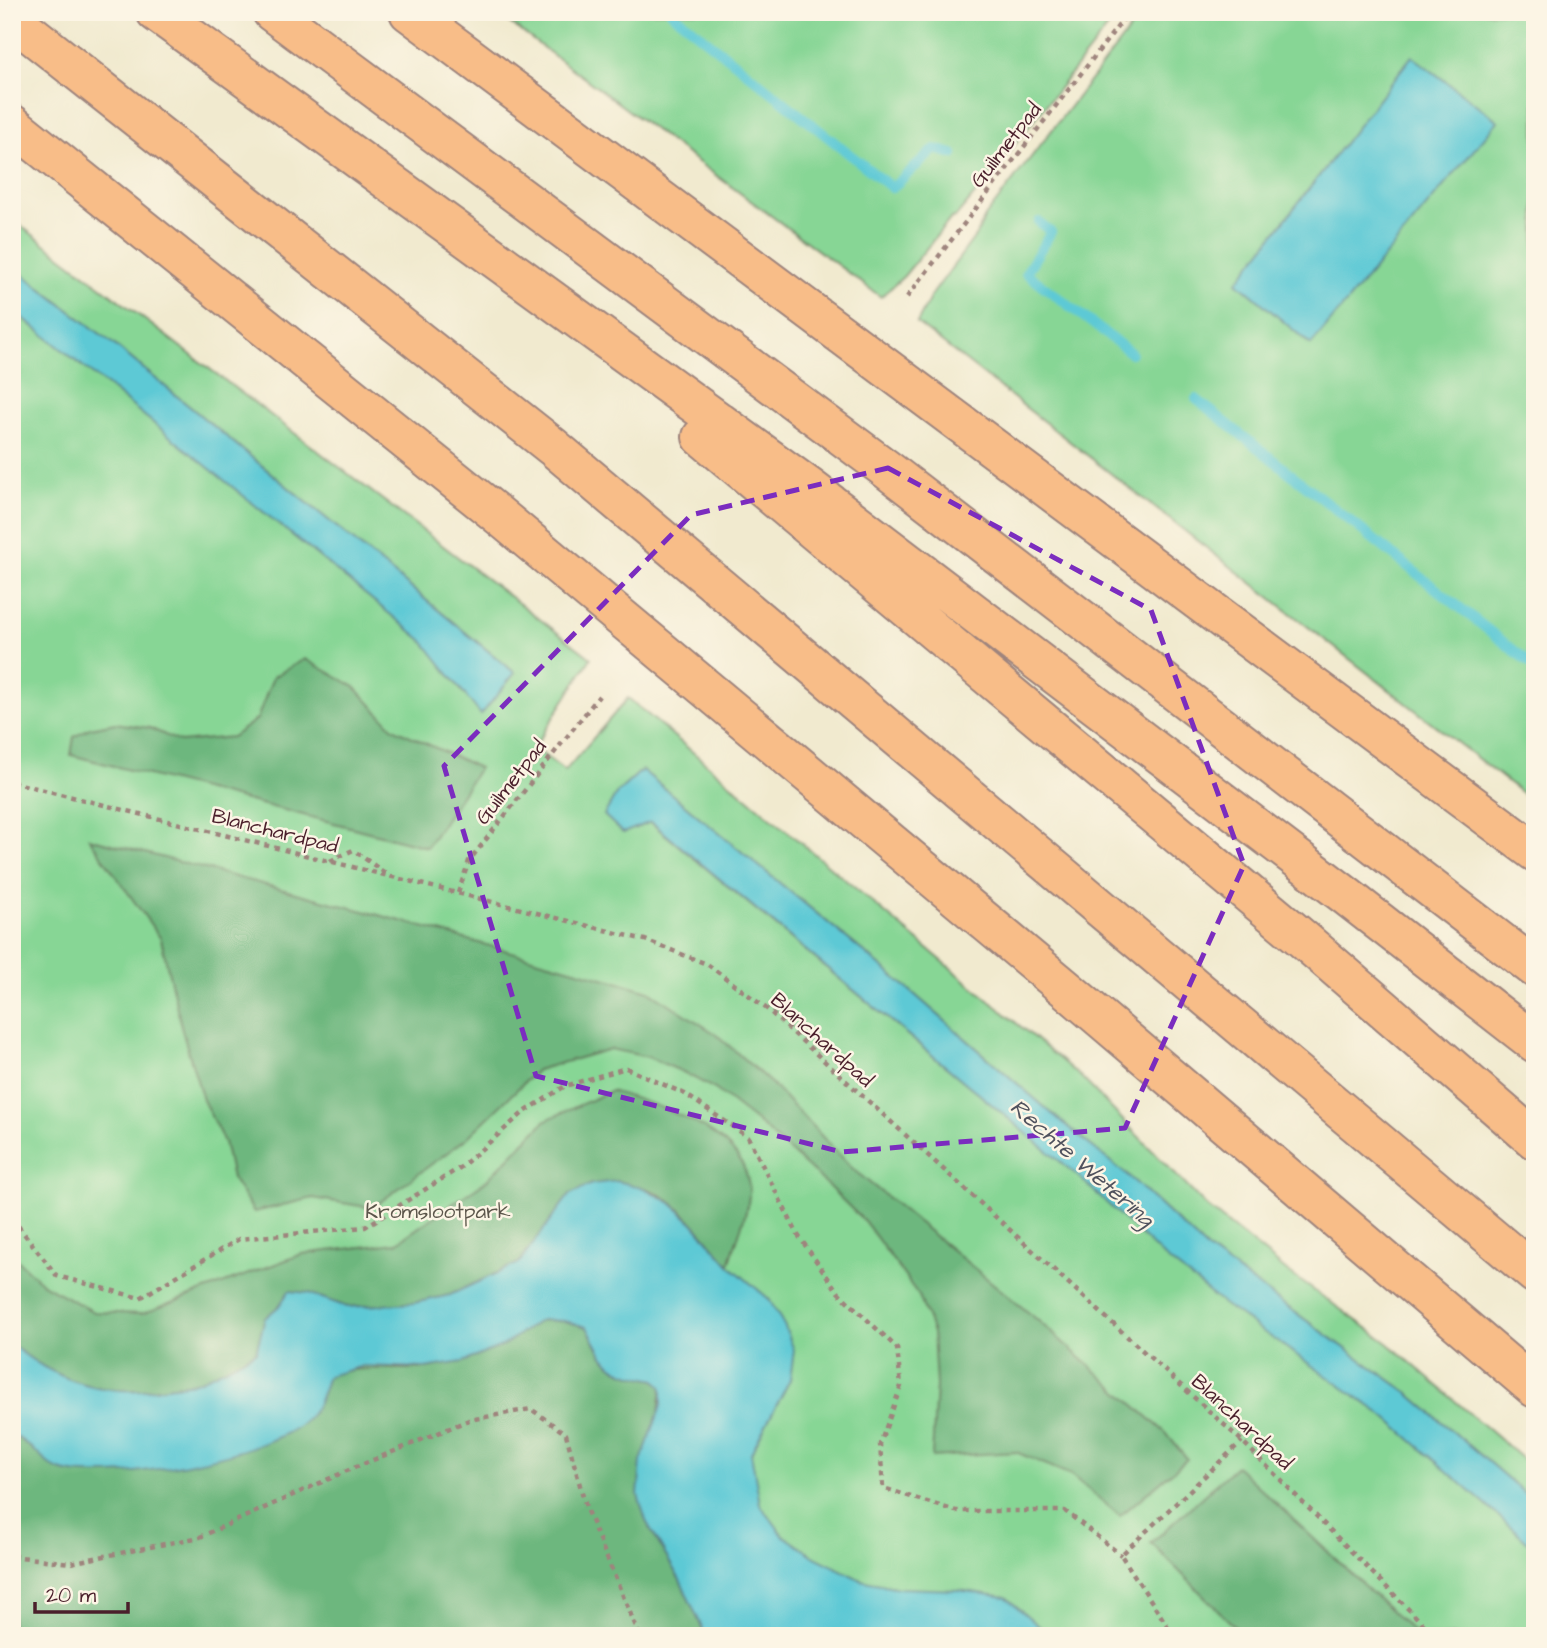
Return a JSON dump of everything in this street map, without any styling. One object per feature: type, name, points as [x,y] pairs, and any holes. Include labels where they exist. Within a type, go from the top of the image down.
[{"type":"highway","points":[[156,12],[810,488],[1535,1043]]},
{"type":"highway","points":[[272,12],[889,471],[1535,968]]},
{"type":"highway","points":[[409,12],[1535,852]]},
{"type":"highway","points":[[12,19],[553,447],[1535,1274]]},
{"type":"highway","points":[[12,124],[497,514],[1071,993],[1535,1388]]},
{"type":"highway","points":[[510,272],[791,514],[1304,940],[1535,1140]]},
{"type":"path","name":"Guilmetpad","points":[[907,298],[1129,12]]},
{"type":"path","name":"Guilmetpad","points":[[458,893],[469,861],[599,696]]},
{"type":"path","name":"Blanchardpad","points":[[12,782],[645,940],[707,964],[767,1009],[1242,1441],[1436,1636]]},
{"type":"path","points":[[330,861],[353,850],[388,876]]},
{"type":"path","points":[[12,1218],[58,1276],[140,1298],[239,1239],[365,1227],[461,1167],[523,1113],[565,1086],[626,1068],[685,1094],[748,1137],[798,1235],[838,1292],[897,1348],[901,1387],[880,1444],[883,1488],[956,1511],[1065,1511],[1121,1555],[1174,1636]]},
{"type":"path","points":[[12,1556],[70,1563],[200,1537],[469,1420],[531,1409],[566,1434],[587,1511],[640,1636]]},
{"type":"path","points":[[1121,1555],[1242,1441]]},
{"type":"highlighted area","points":[[888,468],[1151,610],[1244,865],[1125,1128],[842,1152],[536,1076],[444,766],[691,515]]},
{"type":"green space","points":[[495,12],[1120,12],[971,199],[955,218],[952,217],[904,276],[881,297]]},
{"type":"green space","points":[[1143,12],[1535,12],[1535,803],[917,323],[931,296],[976,235],[985,217]]},
{"type":"green space","name":"Kromslootpark","points":[[12,219],[591,658],[534,748],[565,771],[628,698],[1081,1077],[1207,1207],[1288,1272],[1388,1343],[1535,1470],[1535,1502],[1408,1393],[1209,1251],[1134,1181],[899,981],[642,770],[617,793],[610,806],[637,827],[650,822],[945,1066],[1535,1521],[1535,1636],[12,1636],[12,309],[423,640],[464,694],[515,673],[112,343],[12,266]]},
{"type":"green space","points":[[305,659],[355,687],[393,728],[479,768],[427,847],[71,755],[74,737],[90,728],[115,723],[150,728],[180,742],[232,737],[257,719],[273,677]]},
{"type":"green space","points":[[89,838],[405,922],[649,991],[716,1034],[774,1086],[854,1170],[1034,1317],[1165,1432],[1187,1459],[1120,1516],[1071,1475],[1016,1452],[932,1457],[936,1385],[933,1333],[919,1296],[865,1222],[756,1121],[715,1089],[648,1057],[610,1049],[537,1070],[467,1138],[372,1208],[313,1198],[254,1212],[232,1178],[224,1142],[203,1100],[182,1030],[161,939]]},
{"type":"green space","points":[[611,1091],[655,1105],[703,1127],[739,1159],[748,1179],[748,1203],[729,1265],[692,1221],[658,1193],[639,1187],[570,1194],[519,1263],[450,1295],[414,1303],[347,1307],[308,1293],[290,1291],[279,1306],[265,1318],[256,1352],[195,1382],[145,1390],[104,1389],[66,1378],[12,1345],[12,1255],[44,1285],[94,1312],[142,1314],[302,1254],[396,1243],[487,1180],[546,1120]]},
{"type":"green space","points":[[541,1320],[565,1321],[587,1327],[612,1366],[629,1374],[656,1380],[662,1387],[646,1521],[680,1580],[706,1636],[12,1636],[12,1435],[40,1455],[62,1466],[98,1473],[116,1472],[321,1396],[328,1376],[352,1370],[413,1369],[443,1365],[472,1357]]},
{"type":"green space","points":[[1236,1466],[1418,1636],[1244,1636],[1151,1543]]},
{"type":"water","points":[[1412,56],[1498,121],[1311,345],[1237,282]]},
{"type":"water","points":[[12,266],[112,343],[515,673],[481,715],[422,640],[12,309]]},
{"type":"water","name":"Rechte Wetering","points":[[642,770],[899,981],[1134,1181],[1209,1251],[1408,1393],[1535,1502],[1535,1548],[1384,1416],[1222,1303],[1161,1254],[1079,1177],[651,822],[623,833],[604,815],[617,793]]},
{"type":"water","points":[[617,1181],[644,1188],[671,1203],[693,1223],[729,1265],[769,1299],[785,1327],[794,1350],[790,1380],[751,1453],[760,1504],[783,1535],[815,1557],[861,1580],[899,1588],[958,1590],[1006,1597],[1050,1636],[706,1636],[680,1580],[646,1521],[638,1495],[641,1461],[662,1403],[662,1388],[656,1380],[629,1374],[612,1366],[587,1327],[565,1321],[541,1320],[502,1346],[463,1362],[425,1368],[363,1366],[328,1376],[311,1415],[288,1432],[260,1444],[187,1464],[112,1474],[81,1474],[53,1467],[26,1443],[12,1435],[12,1345],[66,1378],[104,1389],[145,1390],[191,1383],[256,1352],[265,1318],[279,1306],[289,1291],[308,1293],[347,1307],[414,1303],[450,1295],[519,1263],[570,1194],[592,1184]]},
{"type":"waterway","points":[[671,12],[892,188],[935,149],[953,154]]},
{"type":"waterway","points":[[1039,222],[1051,232],[1026,273],[1131,353]]},
{"type":"waterway","points":[[1196,399],[1535,667]]}]
